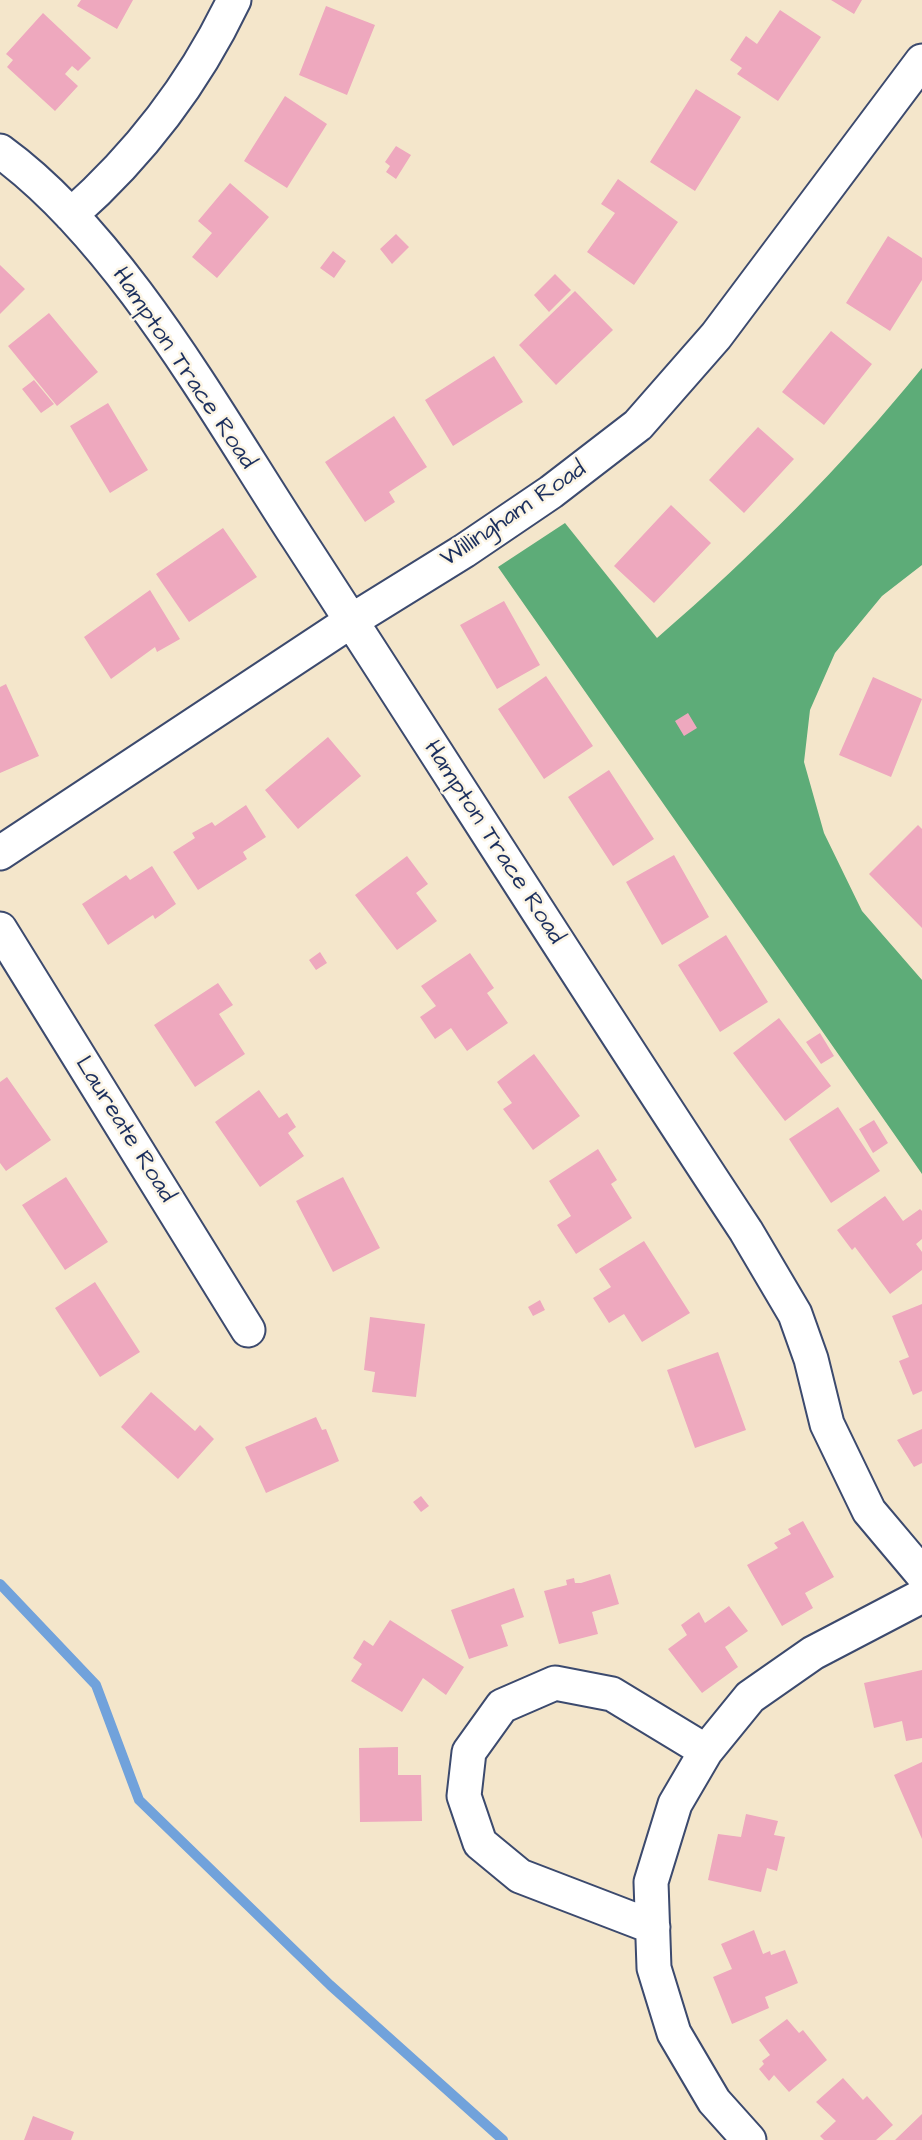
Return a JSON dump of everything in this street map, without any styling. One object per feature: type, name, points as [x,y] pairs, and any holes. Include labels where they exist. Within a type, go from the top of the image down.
[{"type":"street","points":[[71,215],[155,130],[206,56],[234,0]]},
{"type":"street","name":"Willingham Road","points":[[0,853],[351,621],[464,551],[540,500],[638,425],[716,336],[922,61]]},
{"type":"street","name":"Hampton Trace Road","points":[[0,151],[71,215],[138,298],[351,621],[746,1231],[794,1314],[811,1359],[827,1424],[869,1511],[922,1574]]},
{"type":"street","name":"Laureate Road","points":[[0,929],[248,1330]]},
{"type":"street","points":[[750,2140],[714,2101],[674,2033],[654,1968],[651,1882],[675,1804],[706,1751],[750,1697],[813,1653],[922,1596]]},
{"type":"street","points":[[653,1927],[520,1876],[480,1843],[464,1796],[469,1752],[502,1706],[555,1683],[612,1695],[706,1751]]},
{"type":"green space","points":[[922,368],[922,565],[882,596],[835,653],[810,710],[804,762],[824,833],[862,911],[922,980],[922,1174],[498,567],[565,523],[657,638],[796,509],[860,441]]},
{"type":"building","points":[[81,0],[133,0],[117,29],[77,6]]},
{"type":"building","points":[[831,0],[862,0],[854,14]]},
{"type":"building","points":[[326,6],[375,25],[347,95],[299,75]]},
{"type":"building","points":[[780,10],[821,37],[778,101],[737,74],[742,68],[730,60],[746,36],[757,44]]},
{"type":"building","points":[[43,13],[91,58],[78,71],[72,66],[65,74],[78,86],[55,111],[7,67],[13,60],[6,54]]},
{"type":"building","points":[[696,89],[741,117],[695,191],[650,162]]},
{"type":"building","points":[[285,96],[327,124],[287,188],[244,161]]},
{"type":"building","points":[[396,146],[411,155],[396,179],[386,172],[390,166],[385,162]]},
{"type":"building","points":[[618,179],[678,222],[634,285],[587,252],[615,213],[601,204]]},
{"type":"building","points":[[230,183],[269,217],[217,278],[192,257],[212,233],[198,221]]},
{"type":"building","points":[[396,234],[409,247],[392,264],[380,249]]},
{"type":"building","points":[[888,236],[922,258],[922,280],[890,331],[846,303]]},
{"type":"building","points":[[333,251],[346,261],[334,278],[320,268]]},
{"type":"building","points":[[0,265],[25,289],[0,314]]},
{"type":"building","points":[[555,274],[571,290],[549,312],[534,295]]},
{"type":"building","points":[[575,291],[613,330],[556,385],[519,345]]},
{"type":"building","points":[[49,313],[98,372],[57,406],[8,346]]},
{"type":"building","points":[[831,331],[872,364],[824,425],[782,392]]},
{"type":"building","points":[[494,356],[523,402],[453,446],[425,400]]},
{"type":"building","points":[[34,380],[54,404],[41,413],[22,389]]},
{"type":"building","points":[[108,403],[148,470],[110,493],[70,426]]},
{"type":"building","points":[[394,416],[427,467],[389,492],[395,502],[365,522],[325,462]]},
{"type":"building","points":[[758,427],[794,459],[744,513],[709,480]]},
{"type":"building","points":[[671,505],[711,543],[654,603],[614,566]]},
{"type":"building","points":[[223,528],[257,577],[189,622],[156,574]]},
{"type":"building","points":[[150,590],[180,639],[157,652],[155,647],[111,679],[84,637]]},
{"type":"building","points":[[504,601],[540,665],[497,689],[460,625]]},
{"type":"building","points":[[546,676],[593,746],[544,779],[498,709]]},
{"type":"building","points":[[873,677],[922,699],[891,777],[839,755]]},
{"type":"building","points":[[6,684],[39,756],[0,773],[0,687]]},
{"type":"building","points":[[688,713],[697,728],[684,736],[675,721]]},
{"type":"building","points":[[328,737],[361,776],[298,829],[265,790]]},
{"type":"building","points":[[609,770],[654,839],[613,866],[568,797]]},
{"type":"building","points":[[246,805],[266,837],[243,852],[247,859],[198,890],[173,852],[195,838],[192,833],[212,822],[215,826]]},
{"type":"building","points":[[918,825],[922,829],[922,928],[869,874]]},
{"type":"building","points":[[674,855],[709,917],[662,945],[626,882]]},
{"type":"building","points":[[407,856],[428,884],[416,893],[437,921],[397,950],[355,895]]},
{"type":"building","points":[[152,866],[176,904],[155,919],[153,915],[108,945],[82,904],[126,875],[130,880]]},
{"type":"building","points":[[726,935],[768,1002],[720,1032],[678,965]]},
{"type":"building","points":[[320,952],[327,963],[316,970],[309,960]]},
{"type":"building","points":[[470,953],[494,988],[487,993],[508,1023],[467,1051],[451,1028],[435,1039],[420,1017],[436,1006],[421,986]]},
{"type":"building","points":[[218,983],[233,1005],[219,1014],[245,1054],[195,1087],[154,1025]]},
{"type":"building","points":[[779,1018],[831,1086],[785,1121],[733,1053]]},
{"type":"building","points":[[820,1033],[834,1056],[821,1064],[806,1042]]},
{"type":"building","points":[[534,1054],[580,1116],[533,1150],[503,1109],[512,1103],[497,1082]]},
{"type":"building","points":[[7,1077],[51,1140],[6,1171],[0,1163],[0,1082]]},
{"type":"building","points":[[259,1090],[279,1118],[287,1113],[296,1127],[288,1133],[304,1156],[260,1187],[215,1122]]},
{"type":"building","points":[[838,1107],[880,1171],[831,1203],[789,1139]]},
{"type":"building","points":[[874,1120],[888,1143],[873,1153],[859,1129]]},
{"type":"building","points":[[598,1149],[617,1180],[611,1184],[632,1218],[576,1254],[557,1225],[571,1216],[549,1181]]},
{"type":"building","points":[[66,1177],[108,1242],[65,1270],[22,1205]]},
{"type":"building","points":[[343,1177],[380,1248],[333,1272],[296,1201]]},
{"type":"building","points":[[885,1196],[903,1221],[920,1209],[922,1211],[922,1239],[916,1244],[922,1252],[922,1270],[890,1294],[855,1247],[852,1250],[837,1230]]},
{"type":"building","points":[[644,1241],[690,1313],[642,1342],[624,1314],[609,1323],[593,1298],[611,1287],[599,1269]]},
{"type":"building","points":[[95,1282],[140,1352],[100,1377],[55,1308]]},
{"type":"building","points":[[540,1300],[545,1310],[533,1316],[528,1307]]},
{"type":"building","points":[[922,1304],[922,1391],[913,1395],[899,1361],[909,1357],[892,1316]]},
{"type":"building","points":[[370,1317],[425,1324],[416,1397],[372,1392],[375,1372],[364,1370]]},
{"type":"building","points":[[718,1352],[746,1430],[695,1448],[667,1370]]},
{"type":"building","points":[[151,1392],[195,1431],[200,1425],[214,1439],[178,1479],[121,1427]]},
{"type":"building","points":[[316,1417],[322,1430],[326,1429],[339,1461],[266,1493],[245,1447]]},
{"type":"building","points":[[922,1429],[922,1463],[914,1467],[897,1440]]},
{"type":"building","points":[[421,1496],[429,1506],[421,1512],[413,1502]]},
{"type":"building","points":[[803,1521],[834,1577],[805,1593],[813,1608],[782,1626],[747,1565],[778,1548],[774,1543],[791,1534],[788,1529]]},
{"type":"building","points":[[610,1574],[619,1604],[592,1612],[598,1634],[559,1644],[544,1591],[567,1585],[566,1580],[574,1578],[575,1583],[581,1583]]},
{"type":"building","points":[[514,1588],[524,1617],[501,1625],[508,1646],[469,1659],[451,1610]]},
{"type":"building","points":[[729,1606],[748,1631],[725,1647],[738,1667],[702,1693],[668,1649],[687,1635],[681,1625],[699,1612],[705,1623]]},
{"type":"building","points":[[390,1620],[464,1667],[446,1695],[423,1678],[402,1712],[351,1681],[362,1664],[353,1658],[364,1640],[373,1646]]},
{"type":"building","points":[[922,1670],[922,1738],[906,1741],[902,1721],[874,1728],[864,1683]]},
{"type":"building","points":[[398,1747],[398,1775],[421,1775],[422,1821],[360,1822],[359,1748]]},
{"type":"building","points":[[922,1762],[922,1839],[894,1775]]},
{"type":"building","points":[[746,1814],[778,1821],[774,1835],[785,1837],[777,1871],[767,1868],[761,1892],[708,1880],[718,1834],[741,1837]]},
{"type":"building","points":[[754,1930],[763,1954],[770,1951],[771,1955],[785,1950],[798,1983],[765,1997],[769,2008],[732,2024],[713,1977],[732,1969],[721,1944]]},
{"type":"building","points":[[787,2019],[799,2033],[803,2030],[827,2060],[789,2092],[774,2075],[769,2081],[759,2069],[764,2064],[762,2061],[770,2055],[759,2040]]},
{"type":"building","points":[[843,2078],[863,2100],[867,2096],[893,2125],[876,2140],[824,2140],[820,2136],[836,2121],[816,2102]]},
{"type":"building","points":[[922,2114],[922,2140],[895,2140]]},
{"type":"building","points":[[33,2116],[74,2132],[71,2140],[24,2140]]},
{"type":"waterway","points":[[0,1584],[96,1685],[139,1800],[330,1985],[503,2140]]}]
